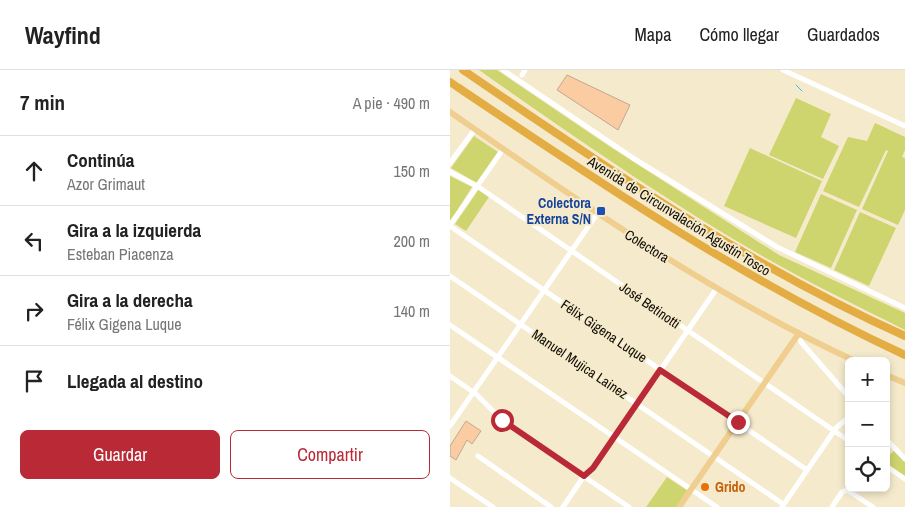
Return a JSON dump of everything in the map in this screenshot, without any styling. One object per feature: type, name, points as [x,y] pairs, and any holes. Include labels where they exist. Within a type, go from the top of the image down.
[{"type":"highway","name":"Avenida de Circunvalación Agustín Tosco","points":[[462,70],[709,233],[819,294],[905,336]]},
{"type":"highway","name":"Avenida de Circunvalación Agustín Tosco","points":[[450,82],[692,242],[803,304],[905,354]]},
{"type":"main road","name":"Colectora","points":[[450,112],[597,214],[716,288],[847,357]]},
{"type":"main road","points":[[679,507],[799,333]]},
{"type":"main road","points":[[890,377],[905,383]]},
{"type":"street","points":[[504,70],[633,158],[777,248],[905,308]]},
{"type":"street","points":[[782,70],[905,126]]},
{"type":"street","points":[[450,163],[475,129]]},
{"type":"street","points":[[450,226],[503,149]]},
{"type":"street","name":"José Betinotti","points":[[450,172],[477,186],[845,438]]},
{"type":"street","points":[[450,426],[597,214]]},
{"type":"street","name":"Félix Gigena Luque","points":[[450,226],[807,470]]},
{"type":"street","name":"Manuel Mujica Lainez","points":[[450,276],[637,403],[782,506]]},
{"type":"street","points":[[563,507],[584,476],[593,468],[716,288]]},
{"type":"street","points":[[450,325],[716,507]]},
{"type":"street","points":[[799,333],[802,342],[845,392]]},
{"type":"street","points":[[450,376],[473,392],[505,423],[629,507]]},
{"type":"street","points":[[782,506],[834,431],[845,421]]},
{"type":"street","points":[[890,443],[905,459]]},
{"type":"street","points":[[478,456],[551,507]]},
{"type":"street","points":[[890,469],[905,479]]},
{"type":"street","points":[[450,478],[493,507]]},
{"type":"street","points":[[832,507],[842,492],[847,490],[874,507]]},
{"type":"green space","points":[[479,70],[497,70],[609,146],[779,255],[905,313],[905,330],[798,276],[727,235],[548,119]]},
{"type":"green space","points":[[796,98],[831,114],[821,137],[839,146],[823,179],[769,155]]},
{"type":"green space","points":[[875,123],[905,137],[905,150],[902,157],[905,158],[905,210],[898,225],[862,209],[888,151],[886,150],[859,207],[823,191],[848,137],[867,141]]},
{"type":"green space","points":[[474,136],[498,152],[477,183],[451,168]]},
{"type":"green space","points":[[750,148],[822,181],[796,238],[724,206]]},
{"type":"green space","points":[[450,176],[472,187],[450,222]]},
{"type":"green space","points":[[479,189],[489,197],[466,231],[455,224]]},
{"type":"green space","points":[[821,194],[857,210],[831,268],[795,252]]},
{"type":"green space","points":[[860,212],[896,228],[869,286],[834,270]]},
{"type":"green space","points":[[895,450],[905,461],[905,476],[890,467],[890,454]]},
{"type":"green space","points":[[667,477],[688,491],[677,507],[646,507]]},
{"type":"building","points":[[567,75],[630,105],[618,130],[557,90]]},
{"type":"building","points":[[466,421],[481,431],[472,444],[467,440],[456,460],[450,456],[450,446]]},
{"type":"waterway","points":[[796,85],[802,91]]},
{"type":"place","name":"Colectora Externa S/N","points":[[601,211]]},
{"type":"place","name":"Grido","points":[[705,487]]},
{"type":"route","points":[[502,420],[584,476],[593,468],[660,370],[738,422]]}]
